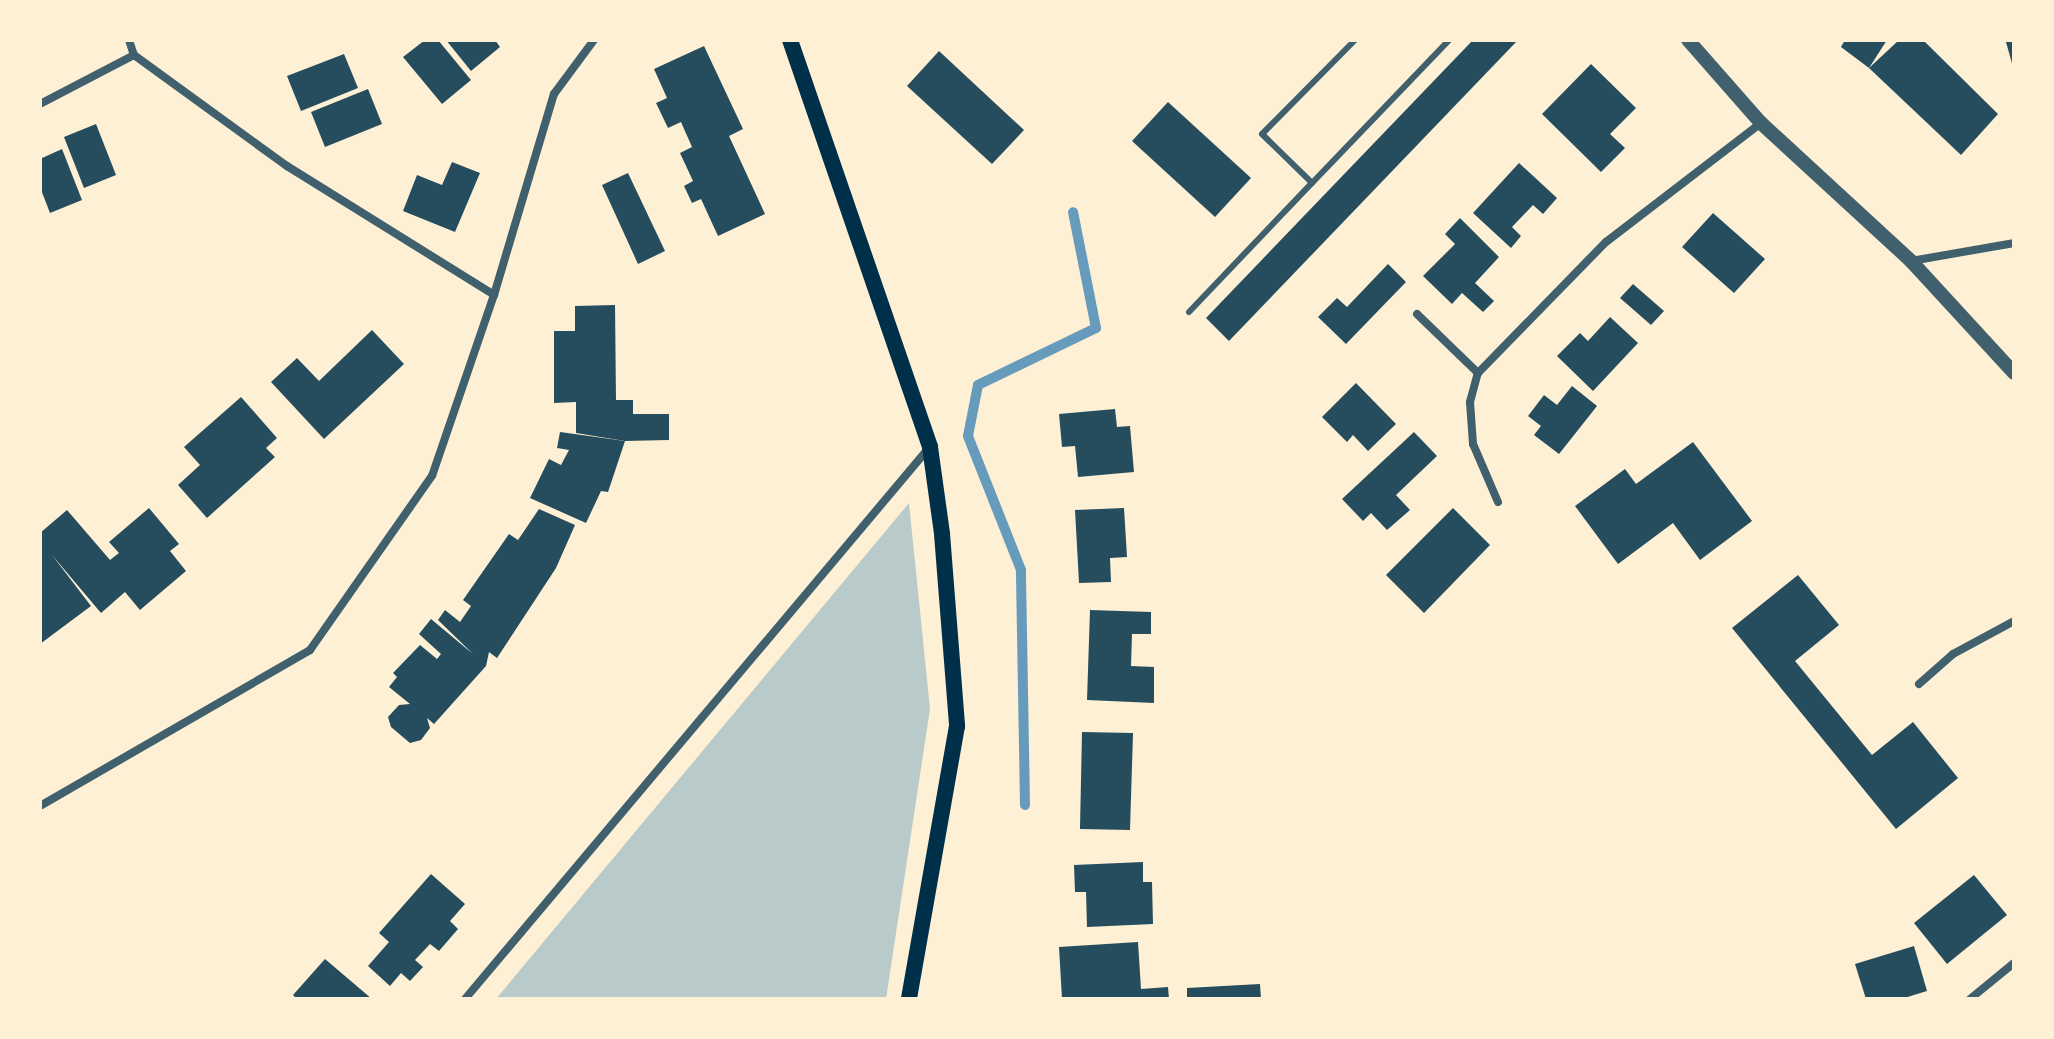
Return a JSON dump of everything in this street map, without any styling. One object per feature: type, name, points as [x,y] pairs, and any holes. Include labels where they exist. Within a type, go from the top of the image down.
[{"type":"main road","points":[[790,40],[930,447],[957,726],[909,999]]},
{"type":"street","points":[[129,40],[134,55],[287,166],[494,295]]},
{"type":"street","points":[[40,806],[310,650],[432,476],[494,295],[554,94],[594,40]]},
{"type":"street","points":[[1688,40],[1761,123],[1911,261],[2014,373]]},
{"type":"street","points":[[40,104],[134,55]]},
{"type":"street","points":[[1498,502],[1473,444],[1470,402],[1478,373],[1606,242],[1761,123]]},
{"type":"street","points":[[1911,261],[2014,243]]},
{"type":"street","points":[[1417,314],[1478,373]]},
{"type":"street","points":[[465,999],[930,447]]},
{"type":"street","points":[[1919,684],[1953,654],[2014,621]]},
{"type":"street","points":[[1970,999],[2014,963]]},
{"type":"lane","points":[[1312,183],[1262,134],[1355,40]]},
{"type":"lane","points":[[1189,312],[1449,40]]},
{"type":"shaded area","points":[[909,503],[930,709],[886,999],[496,999]]},
{"type":"building","points":[[425,40],[438,40],[471,80],[442,104],[403,57]]},
{"type":"building","points":[[446,40],[495,40],[500,47],[471,71]]},
{"type":"building","points":[[1473,40],[1518,40],[1229,341],[1206,318]]},
{"type":"building","points":[[1845,40],[1887,40],[1869,68],[1841,47]]},
{"type":"building","points":[[1899,40],[1923,40],[1998,114],[1961,155],[1869,68]]},
{"type":"building","points":[[2014,40],[2013,67],[2006,42]]},
{"type":"building","points":[[704,46],[743,129],[729,136],[765,214],[718,236],[701,199],[692,203],[684,186],[693,181],[680,153],[692,147],[681,122],[668,128],[656,103],[667,98],[654,69]]},
{"type":"building","points":[[939,51],[1024,130],[992,164],[907,86]]},
{"type":"building","points":[[344,54],[358,88],[301,111],[287,76]]},
{"type":"building","points":[[1591,64],[1636,108],[1610,134],[1625,148],[1601,172],[1542,114]]},
{"type":"building","points":[[368,89],[382,124],[325,147],[311,112]]},
{"type":"building","points":[[1168,102],[1251,178],[1215,217],[1132,141]]},
{"type":"building","points":[[96,124],[116,175],[84,188],[64,137]]},
{"type":"building","points":[[62,149],[82,200],[50,213],[40,187],[40,159]]},
{"type":"building","points":[[452,162],[480,173],[455,232],[403,211],[417,175],[442,185]]},
{"type":"building","points":[[1519,163],[1557,198],[1543,214],[1533,205],[1512,227],[1521,236],[1511,248],[1473,213]]},
{"type":"building","points":[[628,173],[665,251],[638,264],[602,185]]},
{"type":"building","points":[[1713,213],[1765,259],[1734,293],[1682,247]]},
{"type":"building","points":[[1460,218],[1499,257],[1475,283],[1494,301],[1483,312],[1462,293],[1452,304],[1423,276],[1455,244],[1445,234]]},
{"type":"building","points":[[1388,264],[1406,282],[1346,344],[1318,317],[1337,298],[1347,307]]},
{"type":"building","points":[[1633,284],[1664,311],[1651,325],[1620,298]]},
{"type":"building","points":[[615,305],[616,400],[633,400],[633,414],[669,414],[669,440],[625,441],[576,433],[576,402],[554,403],[554,331],[575,331],[575,306]]},
{"type":"building","points":[[1610,317],[1638,343],[1593,391],[1557,356],[1580,333],[1588,341]]},
{"type":"building","points":[[372,330],[404,364],[324,439],[271,382],[297,358],[319,381]]},
{"type":"building","points":[[1356,383],[1396,424],[1368,451],[1353,435],[1347,442],[1322,417]]},
{"type":"building","points":[[1572,386],[1597,406],[1559,454],[1534,435],[1541,426],[1528,416],[1544,395],[1557,405]]},
{"type":"building","points":[[241,397],[277,438],[266,448],[275,457],[207,518],[178,485],[200,465],[184,447]]},
{"type":"building","points":[[1115,409],[1117,427],[1130,426],[1134,472],[1078,477],[1075,446],[1062,447],[1059,414]]},
{"type":"building","points":[[560,432],[625,441],[608,492],[601,491],[586,523],[530,498],[549,459],[561,465],[569,450],[557,448]]},
{"type":"building","points":[[1414,432],[1437,456],[1396,495],[1410,510],[1387,530],[1371,513],[1363,521],[1342,499]]},
{"type":"building","points":[[1693,442],[1752,521],[1700,560],[1673,523],[1618,564],[1575,506],[1625,469],[1636,484]]},
{"type":"building","points":[[149,508],[179,544],[170,551],[186,571],[140,610],[125,592],[101,613],[52,555],[91,606],[40,644],[40,533],[67,510],[110,560],[119,553],[109,542]]},
{"type":"building","points":[[1124,508],[1127,557],[1110,558],[1111,582],[1079,583],[1075,510]]},
{"type":"building","points":[[1453,508],[1490,545],[1424,613],[1386,575]]},
{"type":"building","points":[[539,509],[575,525],[556,568],[497,658],[489,652],[486,666],[434,724],[427,718],[430,728],[421,740],[410,743],[391,727],[388,717],[399,705],[410,704],[389,687],[397,677],[393,673],[420,645],[437,659],[441,654],[419,634],[431,619],[473,654],[438,620],[445,610],[460,622],[471,606],[463,600],[509,534],[518,540]]},
{"type":"building","points":[[1798,575],[1839,625],[1795,661],[1872,755],[1913,722],[1958,778],[1896,829],[1732,628]]},
{"type":"building","points":[[1090,610],[1151,612],[1151,634],[1132,634],[1131,666],[1154,667],[1154,703],[1087,700]]},
{"type":"building","points":[[1082,732],[1133,733],[1130,830],[1080,829]]},
{"type":"building","points":[[1143,862],[1143,882],[1152,882],[1153,924],[1087,927],[1086,892],[1075,892],[1074,865]]},
{"type":"building","points":[[431,874],[465,904],[450,921],[458,929],[439,951],[430,944],[415,960],[423,967],[410,981],[401,973],[390,986],[368,966],[389,942],[379,933]]},
{"type":"building","points":[[1974,875],[2007,915],[1947,964],[1914,923]]},
{"type":"building","points":[[1138,942],[1141,989],[1168,987],[1169,999],[1062,999],[1059,947]]},
{"type":"building","points":[[1914,946],[1927,991],[1901,999],[1866,999],[1855,964]]},
{"type":"building","points":[[325,959],[372,999],[297,999],[293,995]]},
{"type":"building","points":[[1260,984],[1261,999],[1187,999],[1187,988]]},
{"type":"waterway","points":[[1025,805],[1021,570],[968,436],[978,385],[1096,328],[1073,212]]}]
